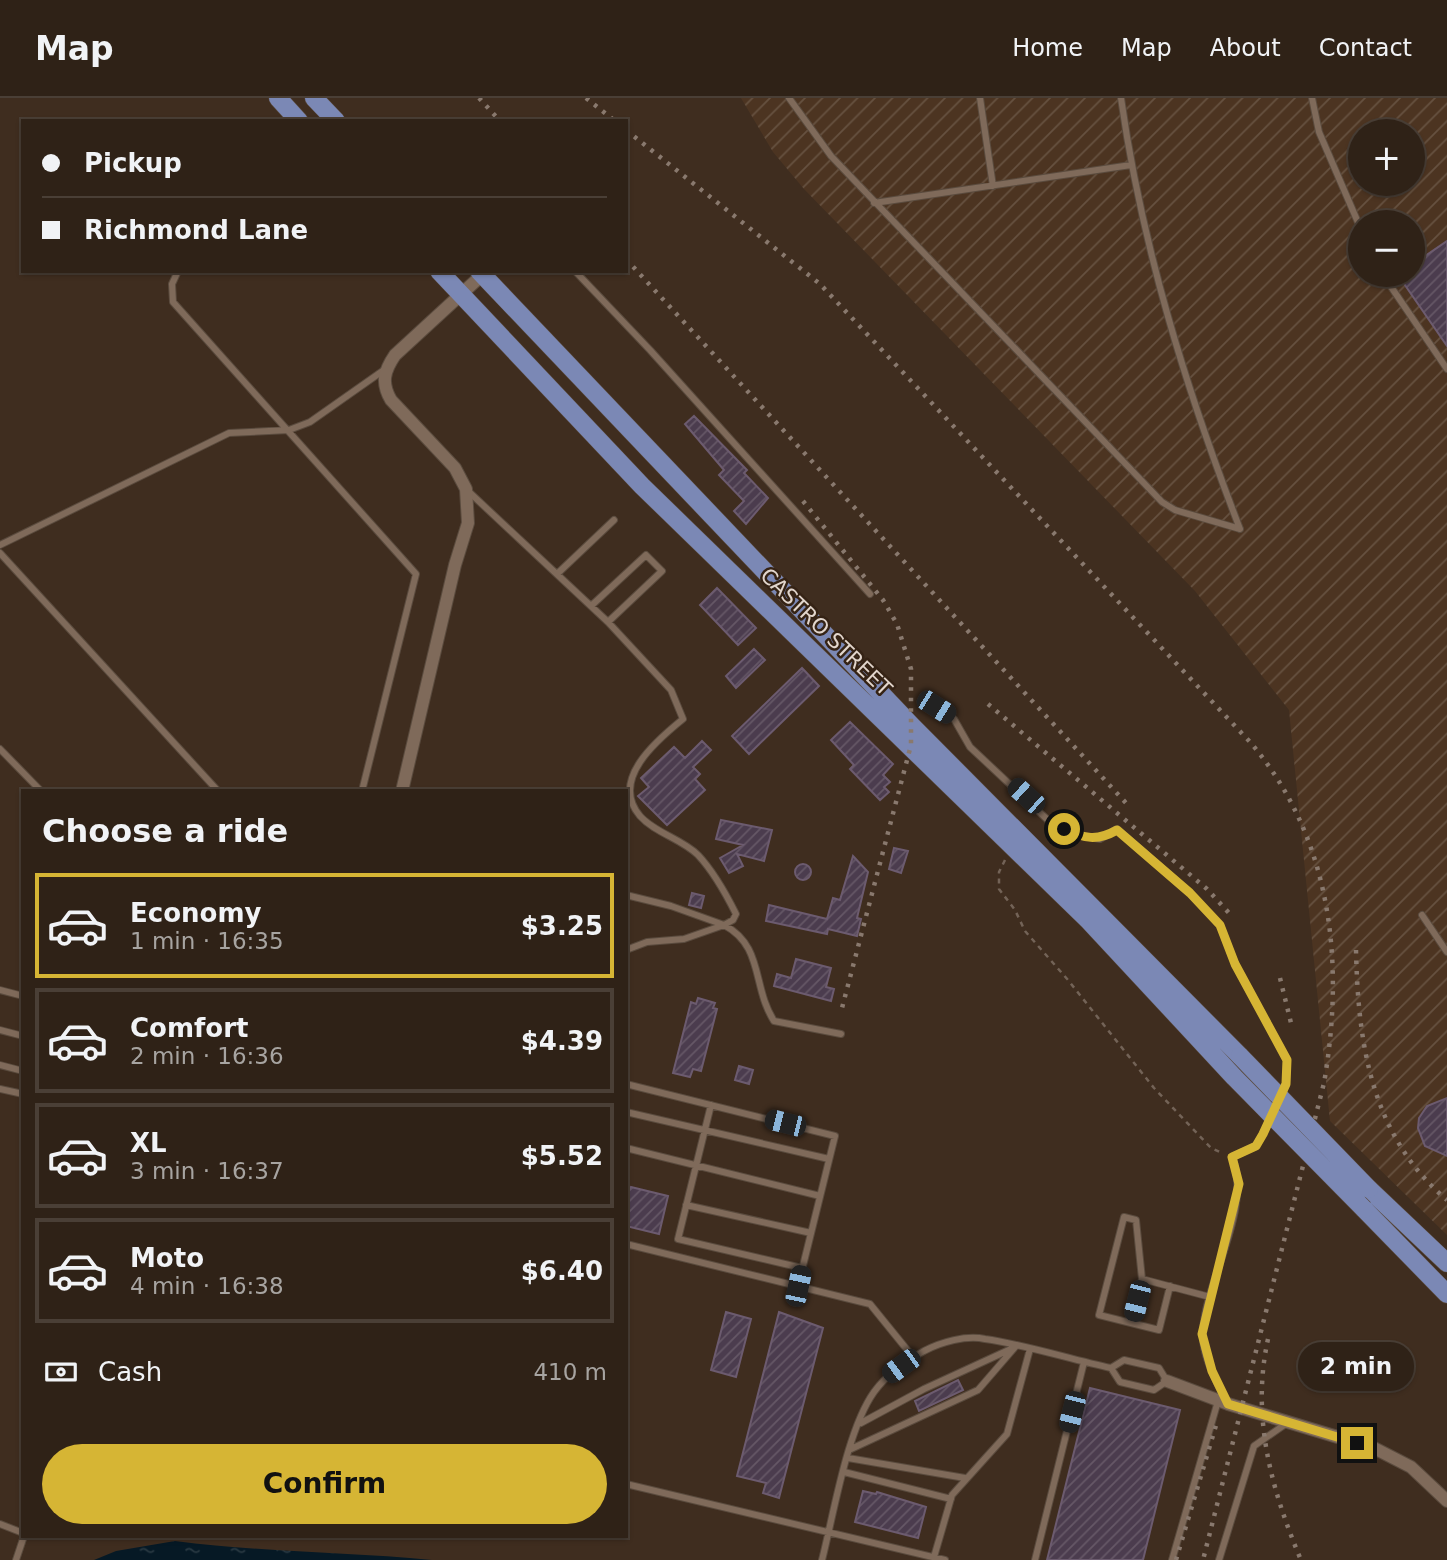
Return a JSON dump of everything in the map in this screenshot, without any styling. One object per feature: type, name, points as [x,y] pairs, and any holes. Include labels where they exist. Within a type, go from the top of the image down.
[{"type":"main road","points":[[278,98],[297,119]]},
{"type":"main road","points":[[314,98],[334,119]]},
{"type":"main road","name":"CASTRO STREET","points":[[441,273],[642,486],[1089,921],[1234,1077],[1447,1294]]},
{"type":"main road","name":"CASTRO STREET","points":[[484,273],[903,717],[1369,1189],[1447,1263]]},
{"type":"street","points":[[402,789],[468,523],[466,489],[455,468],[391,400],[384,388],[386,369],[395,355],[482,273]]},
{"type":"street","points":[[1167,1381],[1223,1403],[1374,1448],[1411,1467],[1447,1501]]},
{"type":"lane","points":[[789,98],[831,156],[874,203],[1162,502],[1175,509],[1240,529],[1202,429],[1176,348],[1131,165],[1121,98]]},
{"type":"lane","points":[[980,98],[993,186]]},
{"type":"lane","points":[[1312,98],[1319,132],[1353,210]]},
{"type":"lane","points":[[874,203],[1131,165]]},
{"type":"lane","points":[[177,273],[172,284],[173,302],[416,574],[362,789]]},
{"type":"lane","points":[[577,273],[870,594]]},
{"type":"lane","points":[[1391,287],[1447,369]]},
{"type":"lane","points":[[0,545],[229,433],[289,430],[320,418],[386,369]]},
{"type":"lane","points":[[466,489],[608,622],[671,690],[683,719],[654,743],[633,773],[630,798],[640,816],[697,854],[723,889],[736,914],[733,920],[723,925],[684,939],[647,942],[628,949]]},
{"type":"lane","points":[[557,574],[614,520]]},
{"type":"lane","points":[[0,553],[217,789]]},
{"type":"lane","points":[[591,606],[646,555],[662,571],[608,622]]},
{"type":"lane","points":[[936,707],[954,719],[970,747],[1050,822],[1077,835],[1101,839],[1117,830],[1190,893],[1220,925],[1235,964],[1287,1060],[1286,1084],[1263,1134],[1256,1146],[1232,1157],[1239,1184],[1202,1334],[1223,1403],[1172,1560]]},
{"type":"lane","points":[[0,749],[39,789]]},
{"type":"lane","points":[[628,895],[671,906],[741,934],[754,960],[763,1004],[774,1021],[841,1034]]},
{"type":"lane","points":[[1422,915],[1447,952]]},
{"type":"lane","points":[[0,990],[21,995]]},
{"type":"lane","points":[[0,1030],[21,1036]]},
{"type":"lane","points":[[0,1065],[21,1070]]},
{"type":"lane","points":[[628,1084],[835,1136],[798,1286]]},
{"type":"lane","points":[[0,1089],[21,1094]]},
{"type":"lane","points":[[711,1105],[678,1238],[802,1268]]},
{"type":"lane","points":[[628,1112],[829,1159]]},
{"type":"lane","points":[[628,1148],[820,1196]]},
{"type":"lane","points":[[686,1205],[811,1233]]},
{"type":"lane","points":[[1131,1323],[1142,1279],[1136,1220],[1124,1217],[1100,1315],[1131,1323],[1159,1329],[1170,1286]]},
{"type":"lane","points":[[628,1244],[870,1304],[913,1357]]},
{"type":"lane","points":[[1142,1279],[1210,1297]]},
{"type":"lane","points":[[822,1560],[848,1458],[873,1394],[888,1375],[913,1357],[933,1346],[960,1339],[984,1338],[1111,1368],[1124,1360],[1158,1368],[1167,1381],[1154,1390],[1120,1382],[1111,1368]]},
{"type":"lane","points":[[860,1424],[1016,1346]]},
{"type":"lane","points":[[851,1449],[978,1390],[1016,1346]]},
{"type":"lane","points":[[934,1557],[951,1499],[965,1478],[1007,1434],[1030,1349]]},
{"type":"lane","points":[[1035,1560],[1084,1362]]},
{"type":"lane","points":[[1219,1560],[1254,1446],[1289,1421]]},
{"type":"lane","points":[[848,1458],[965,1478]]},
{"type":"lane","points":[[844,1472],[951,1499]]},
{"type":"lane","points":[[628,1484],[830,1530],[945,1560]]},
{"type":"lane","points":[[0,1524],[21,1534]]},
{"type":"lane","points":[[16,1560],[22,1538]]},
{"type":"path","points":[[1012,845],[999,872],[999,889],[1015,910],[1025,931],[1068,980],[1154,1088],[1211,1148],[1232,1157]]},
{"type":"shaded area","points":[[741,98],[1447,98],[1447,1235],[1330,1121],[1289,710],[1195,591],[804,189],[773,152]]},
{"type":"water","points":[[175,1541],[432,1560],[94,1560],[116,1551]]},
{"type":"building","points":[[1447,241],[1447,346],[1406,287],[1425,287],[1425,256]]},
{"type":"building","points":[[694,416],[747,470],[744,473],[768,498],[746,524],[734,511],[744,501],[719,475],[724,470],[685,424]]},
{"type":"building","points":[[717,588],[756,628],[738,645],[700,605]]},
{"type":"building","points":[[754,649],[765,660],[736,688],[726,676]]},
{"type":"building","points":[[802,668],[819,686],[749,754],[732,736]]},
{"type":"building","points":[[850,722],[893,764],[883,775],[890,782],[884,787],[889,792],[880,800],[850,769],[854,765],[831,740]]},
{"type":"building","points":[[702,741],[711,750],[693,767],[700,774],[695,779],[705,790],[667,825],[638,796],[649,787],[641,778],[674,747],[685,758]]},
{"type":"building","points":[[721,820],[772,830],[764,861],[737,854],[743,866],[729,873],[720,858],[743,845],[716,839]]},
{"type":"building","points":[[894,848],[908,851],[901,873],[889,869]]},
{"type":"building","points":[[853,856],[868,872],[857,918],[861,919],[857,936],[828,929],[827,934],[766,921],[769,905],[827,919],[833,898],[840,900]]},
{"type":"building","points":[[803,864],[809,866],[809,878],[803,880],[797,878],[795,872],[797,866]]},
{"type":"building","points":[[692,893],[704,896],[701,908],[689,905]]},
{"type":"building","points":[[796,959],[831,968],[826,987],[834,989],[831,1001],[774,986],[777,974],[791,978]]},
{"type":"building","points":[[698,998],[715,1003],[713,1008],[717,1009],[701,1071],[693,1069],[690,1077],[673,1073],[691,1002],[696,1004]]},
{"type":"building","points":[[739,1066],[753,1070],[749,1084],[735,1080]]},
{"type":"building","points":[[1447,1098],[1447,1156],[1425,1146],[1418,1128],[1419,1118],[1427,1106]]},
{"type":"building","points":[[631,1187],[668,1196],[659,1234],[628,1226],[628,1191]]},
{"type":"building","points":[[726,1312],[751,1319],[736,1377],[711,1370]]},
{"type":"building","points":[[779,1312],[823,1328],[779,1498],[763,1493],[766,1483],[737,1476]]},
{"type":"building","points":[[958,1380],[963,1390],[919,1411],[915,1401]]},
{"type":"building","points":[[1090,1388],[1180,1410],[1143,1560],[1047,1560]]},
{"type":"building","points":[[863,1491],[877,1492],[926,1507],[918,1538],[855,1522]]},
{"type":"railway","points":[[479,98],[498,119]]},
{"type":"railway","points":[[586,98],[612,119]]},
{"type":"railway","points":[[628,132],[820,284],[1250,742],[1278,779],[1299,819],[1315,860],[1326,903],[1333,992],[1330,1038],[1324,1083],[1203,1560]]},
{"type":"railway","points":[[628,261],[1126,803]]},
{"type":"railway","points":[[803,501],[883,600],[897,624],[911,669],[911,745],[842,1008]]},
{"type":"railway","points":[[988,704],[1207,889],[1229,913]]},
{"type":"railway","points":[[1356,950],[1360,1019],[1374,1086],[1385,1117],[1401,1147],[1421,1175],[1447,1200]]},
{"type":"railway","points":[[1280,978],[1291,1023]]},
{"type":"railway","points":[[1268,1339],[1262,1396],[1267,1452],[1281,1506],[1301,1560]]},
{"type":"railway","points":[[1176,1560],[1217,1422]]},
{"type":"route","points":[[1064,829],[1077,835],[1101,839],[1117,830],[1190,893],[1220,925],[1235,964],[1287,1060],[1286,1084],[1263,1134],[1256,1146],[1232,1157],[1239,1184],[1202,1334],[1212,1371],[1228,1404],[1357,1443]]}]
